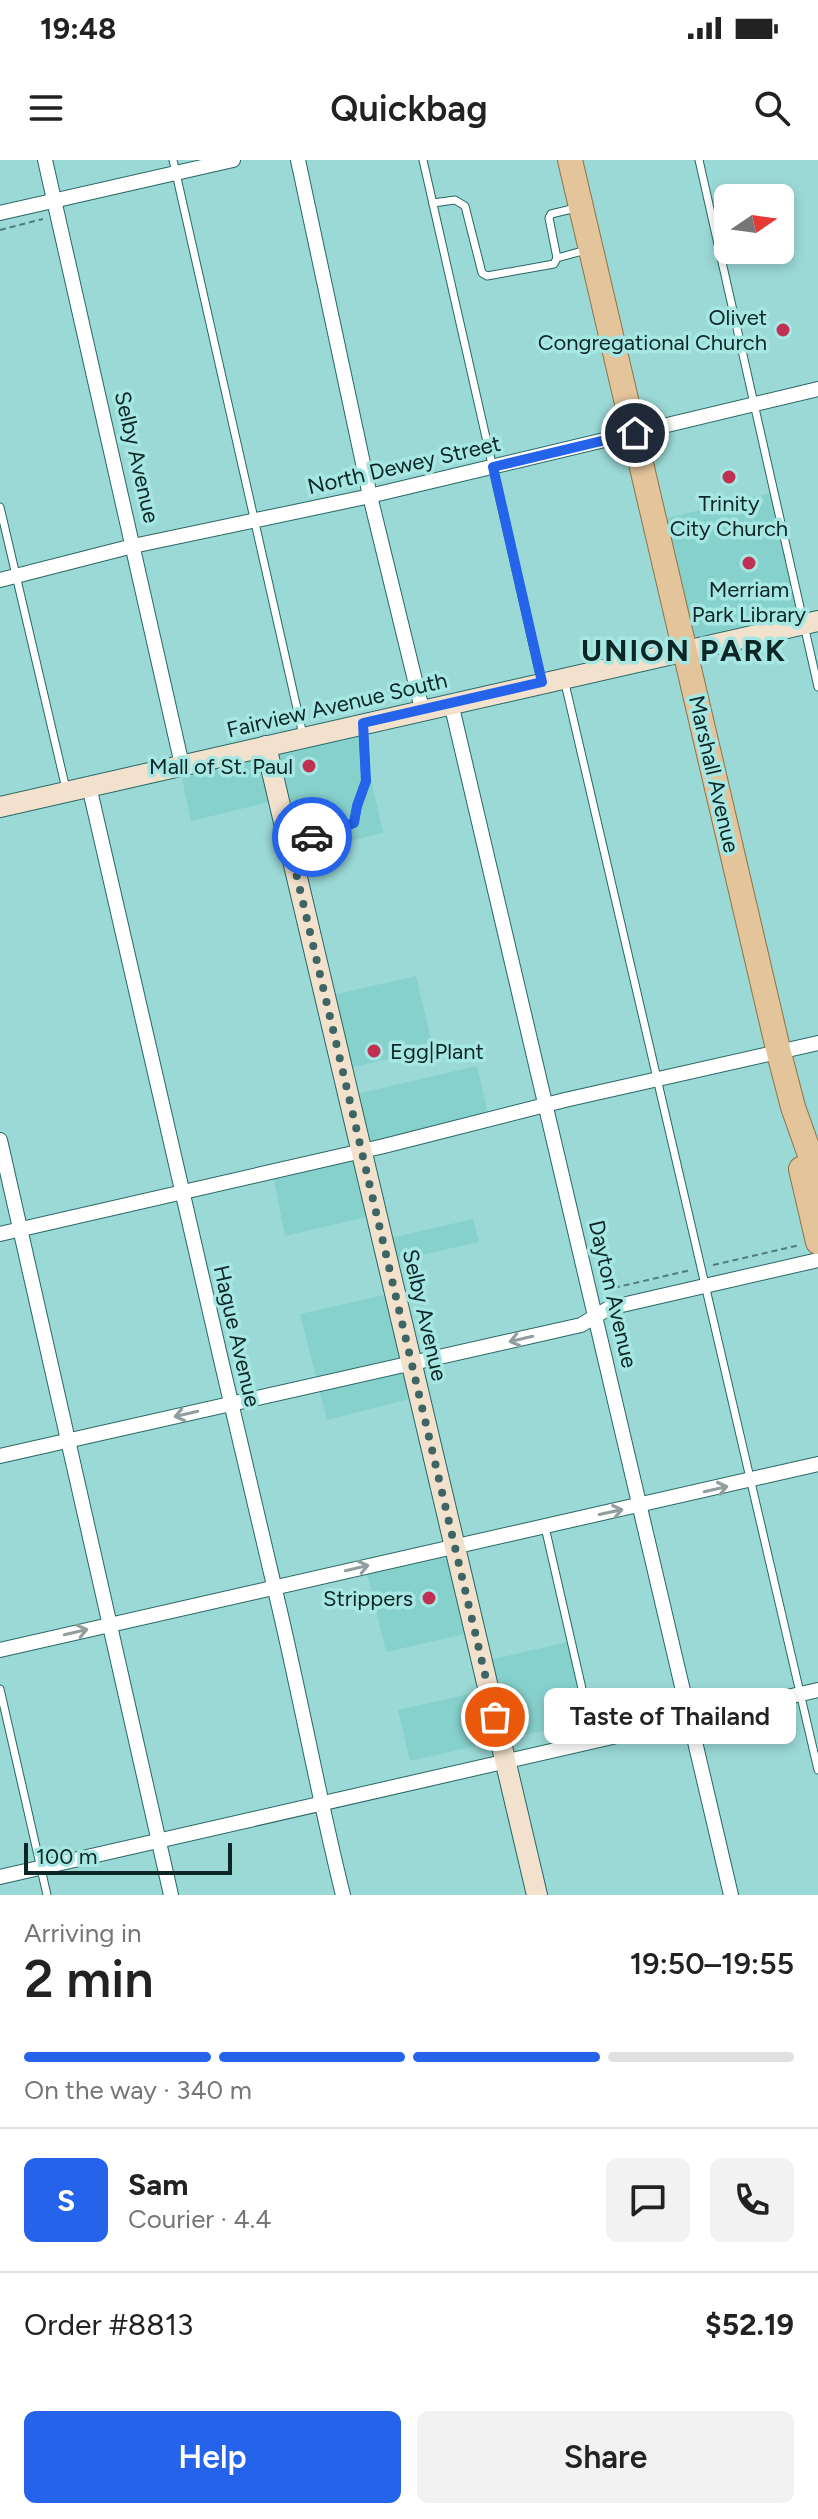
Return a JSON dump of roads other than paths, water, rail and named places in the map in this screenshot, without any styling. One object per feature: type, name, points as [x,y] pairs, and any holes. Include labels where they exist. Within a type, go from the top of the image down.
[{"type":"main road","name":"Marshall Avenue","points":[[570,160],[779,1053],[818,1186]]},
{"type":"main road","name":"Marshall Avenue","points":[[793,1107],[799,1161],[818,1242]]},
{"type":"street","name":"Selby Avenue","points":[[45,160],[182,765]]},
{"type":"street","points":[[0,213],[174,167],[233,160]]},
{"type":"street","points":[[298,160],[370,496],[422,709]]},
{"type":"street","name":"North Dewey Street","points":[[0,580],[133,546],[370,496],[818,389]]},
{"type":"street","name":"Fairview Avenue South","points":[[0,807],[811,623]]},
{"type":"street","name":"Dayton Avenue","points":[[451,703],[731,1895]]},
{"type":"street","name":"Selby Avenue","points":[[266,746],[537,1895]]},
{"type":"street","name":"Hague Avenue","points":[[89,786],[230,1404],[275,1587],[320,1804],[343,1895]]},
{"type":"street","points":[[0,1234],[818,1043]]},
{"type":"street","points":[[0,1140],[171,1895]]},
{"type":"street","points":[[0,1456],[581,1325],[609,1308],[818,1260]]},
{"type":"street","points":[[0,1650],[818,1464]]},
{"type":"street","points":[[0,1877],[818,1690]]},
{"type":"lane","points":[[423,160],[542,682]]},
{"type":"lane","points":[[699,160],[755,404],[811,623],[818,687]]},
{"type":"lane","points":[[174,167],[303,737]]},
{"type":"lane","points":[[433,203],[455,200],[465,206],[482,273],[487,276],[554,264],[557,258],[549,218],[551,214],[582,207]]},
{"type":"lane","points":[[557,258],[592,248]]},
{"type":"lane","points":[[0,507],[66,791]]},
{"type":"lane","points":[[564,677],[818,1770]]},
{"type":"lane","points":[[289,843],[354,823],[366,781],[363,723]]},
{"type":"lane","points":[[545,1527],[594,1741]]},
{"type":"lane","points":[[0,1689],[47,1895]]},
{"type":"place","name":"Olivet Congregational Church","points":[[783,330]]},
{"type":"place","name":"Trinity City Church","points":[[729,477]]},
{"type":"place","name":"Merriam Park Library","points":[[749,563]]},
{"type":"place","name":"Mall of St. Paul","points":[[309,766]]},
{"type":"place","name":"Egg|Plant","points":[[374,1051]]},
{"type":"place","name":"Strippers","points":[[429,1598]]},
{"type":"place","name":"Taste of Thailand","points":[[495,1717]]},
{"type":"district","name":"UNION PARK","points":[[684,650]]}]
